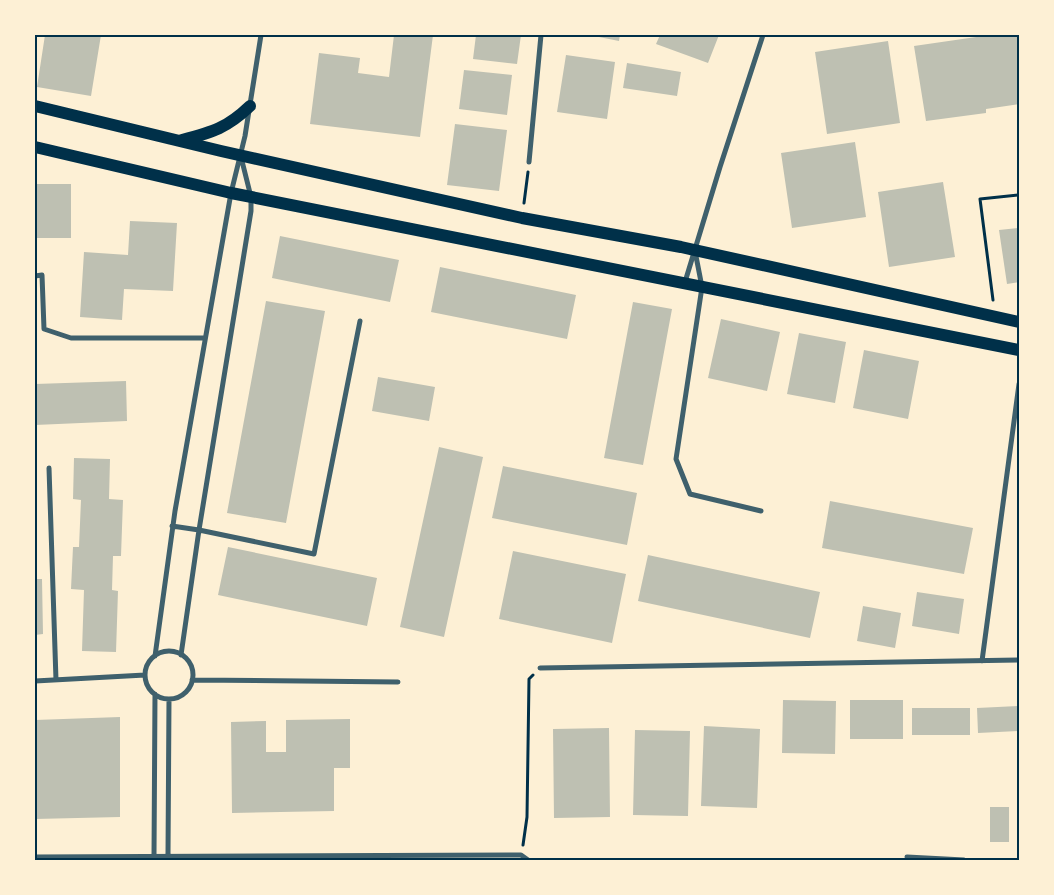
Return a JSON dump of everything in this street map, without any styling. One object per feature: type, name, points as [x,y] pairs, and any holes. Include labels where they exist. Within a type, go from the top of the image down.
[{"type":"main road","points":[[35,106],[180,141],[522,218],[695,251],[1017,323]]},
{"type":"main road","points":[[180,141],[222,128],[250,106]]},
{"type":"main road","points":[[35,147],[231,194],[1019,350]]},
{"type":"street","points":[[155,656],[172,526],[231,194],[241,155],[250,106],[261,35]]},
{"type":"street","points":[[529,162],[542,35]]},
{"type":"street","points":[[684,283],[763,35]]},
{"type":"street","points":[[181,655],[199,530],[251,212],[251,197],[241,155]]},
{"type":"street","points":[[695,251],[702,287],[676,459],[690,494],[761,511]]},
{"type":"street","points":[[35,276],[42,276],[44,329],[71,338],[206,338]]},
{"type":"street","points":[[172,526],[314,554],[360,320]]},
{"type":"street","points":[[982,660],[1019,384]]},
{"type":"street","points":[[48,468],[56,680]]},
{"type":"street","points":[[154,694],[168,699],[181,696],[187,691],[192,680],[192,668],[186,658],[168,652],[155,656],[150,661],[145,675],[146,682],[154,694],[154,856]]},
{"type":"street","points":[[540,668],[1019,660]]},
{"type":"street","points":[[35,680],[145,675]]},
{"type":"street","points":[[192,680],[398,682]]},
{"type":"street","points":[[168,699],[168,856]]},
{"type":"street","points":[[35,857],[521,855],[528,860]]},
{"type":"street","points":[[908,857],[964,860]]},
{"type":"path","points":[[522,218],[529,162]]},
{"type":"path","points":[[996,317],[980,199],[1019,195]]},
{"type":"path","points":[[521,855],[527,817],[529,679],[540,668]]},
{"type":"building","points":[[45,35],[101,35],[91,96],[37,87]]},
{"type":"building","points":[[394,35],[433,35],[420,137],[310,124],[319,53],[360,58],[358,73],[389,77]]},
{"type":"building","points":[[476,35],[521,35],[517,64],[473,59]]},
{"type":"building","points":[[589,35],[620,35],[619,41]]},
{"type":"building","points":[[660,35],[719,35],[708,63],[656,44]]},
{"type":"building","points":[[990,35],[1019,35],[1019,104],[986,109],[986,113],[926,121],[914,46]]},
{"type":"building","points":[[888,41],[900,123],[827,134],[815,52]]},
{"type":"building","points":[[566,55],[615,62],[607,119],[557,112]]},
{"type":"building","points":[[627,63],[681,72],[677,96],[623,88]]},
{"type":"building","points":[[464,70],[512,75],[507,115],[459,109]]},
{"type":"building","points":[[455,124],[507,130],[499,191],[447,185]]},
{"type":"building","points":[[855,142],[866,217],[792,228],[781,153]]},
{"type":"building","points":[[943,182],[955,257],[889,267],[878,192]]},
{"type":"building","points":[[35,184],[71,184],[71,238],[35,238]]},
{"type":"building","points":[[130,221],[177,223],[173,291],[124,289],[122,320],[80,317],[84,252],[128,255]]},
{"type":"building","points":[[1019,228],[1019,282],[1007,284],[999,230]]},
{"type":"building","points":[[280,236],[399,260],[390,302],[272,278]]},
{"type":"building","points":[[440,267],[576,295],[567,339],[431,312]]},
{"type":"building","points":[[266,301],[325,311],[286,523],[227,513]]},
{"type":"building","points":[[633,302],[672,309],[643,465],[604,458]]},
{"type":"building","points":[[721,319],[780,332],[767,391],[708,378]]},
{"type":"building","points":[[799,333],[846,342],[835,403],[787,394]]},
{"type":"building","points":[[864,350],[919,361],[908,419],[853,408]]},
{"type":"building","points":[[378,377],[435,387],[429,421],[372,411]]},
{"type":"building","points":[[126,381],[127,421],[35,425],[35,384]]},
{"type":"building","points":[[439,447],[483,457],[444,637],[400,627]]},
{"type":"building","points":[[74,458],[110,459],[109,499],[123,500],[121,556],[113,556],[112,590],[118,591],[116,652],[82,651],[84,590],[71,589],[73,547],[79,547],[81,500],[73,499]]},
{"type":"building","points":[[503,466],[637,493],[627,545],[492,518]]},
{"type":"building","points":[[830,501],[973,528],[964,574],[822,548]]},
{"type":"building","points":[[228,547],[377,578],[367,626],[218,595]]},
{"type":"building","points":[[513,551],[626,574],[612,643],[499,619]]},
{"type":"building","points":[[648,555],[820,592],[810,638],[638,601]]},
{"type":"building","points":[[35,579],[42,579],[43,634],[35,635]]},
{"type":"building","points":[[917,592],[964,599],[959,634],[912,626]]},
{"type":"building","points":[[863,606],[901,613],[895,648],[857,641]]},
{"type":"building","points":[[783,700],[836,701],[835,754],[782,753]]},
{"type":"building","points":[[850,700],[903,700],[903,739],[850,739]]},
{"type":"building","points":[[1019,706],[1019,731],[978,733],[977,708]]},
{"type":"building","points":[[912,708],[970,708],[970,735],[912,735]]},
{"type":"building","points":[[120,717],[120,817],[35,819],[35,720]]},
{"type":"building","points":[[350,719],[350,768],[334,768],[334,811],[232,813],[231,722],[266,721],[266,752],[286,752],[286,720]]},
{"type":"building","points":[[704,726],[760,729],[757,808],[701,806]]},
{"type":"building","points":[[609,728],[610,817],[554,818],[553,729]]},
{"type":"building","points":[[635,730],[690,731],[688,816],[633,815]]},
{"type":"building","points":[[990,807],[1009,807],[1009,842],[990,842]]}]
